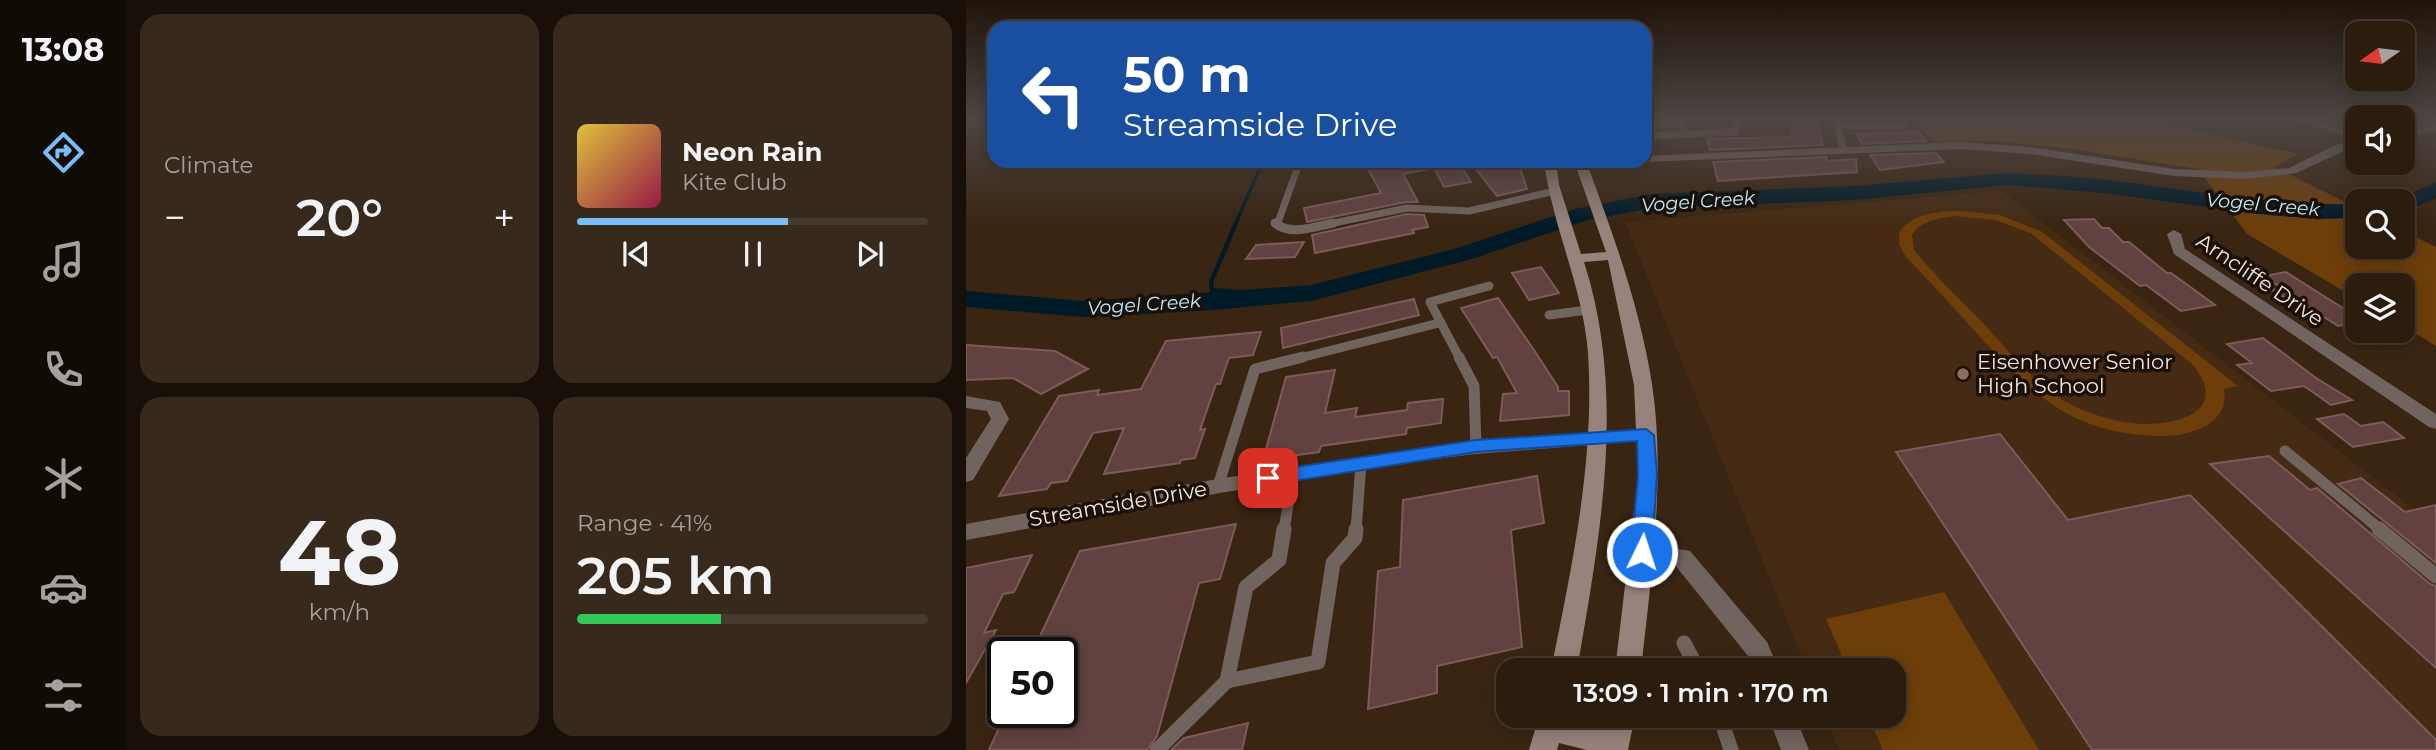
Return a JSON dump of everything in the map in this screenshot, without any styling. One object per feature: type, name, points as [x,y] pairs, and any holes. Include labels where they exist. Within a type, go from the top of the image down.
[{"type":"main road","points":[[1551,168],[1555,191],[1576,258],[1596,352],[1598,436],[1586,554],[1566,658]]},
{"type":"main road","points":[[1582,168],[1614,255],[1630,315],[1643,385],[1648,475],[1629,658]]},
{"type":"main road","points":[[1576,258],[1614,255]]},
{"type":"main road","points":[[1548,731],[1617,736]]},
{"type":"street","points":[[1652,159],[1724,155]]},
{"type":"street","points":[[2076,155],[2197,173],[2256,176],[2301,169],[2326,155]]},
{"type":"street","name":"Arncliffe Drive","points":[[2174,234],[2179,251],[2436,423]]},
{"type":"street","points":[[966,402],[994,406],[1000,419],[966,475]]},
{"type":"street","name":"Streamside Drive","points":[[966,532],[1218,486],[1476,446],[1598,436],[1646,435]]},
{"type":"street","points":[[1642,552],[1682,557],[1758,650],[1761,658]]},
{"type":"street","points":[[1787,728],[1795,750]]},
{"type":"lane","points":[[1297,168],[1275,224],[1283,229],[1300,230],[1407,208],[1469,211],[1555,191]]},
{"type":"lane","points":[[1476,446],[1474,386],[1430,302],[1489,286]]},
{"type":"lane","points":[[1549,315],[1588,310]]},
{"type":"lane","points":[[1218,486],[1255,369],[1439,323]]},
{"type":"lane","points":[[2285,451],[2436,576]]},
{"type":"lane","points":[[1157,750],[1227,681],[1318,662],[1334,564],[1355,537],[1361,464]]},
{"type":"lane","points":[[1227,681],[1246,587],[1279,560],[1293,474]]},
{"type":"lane","points":[[1684,643],[1692,658]]},
{"type":"lane","points":[[1724,728],[1731,750]]},
{"type":"shaded area","points":[[2110,155],[2296,155],[2275,167],[2345,202],[2345,259],[2415,259],[2415,237],[2436,247],[2436,346],[2415,333],[2415,273],[2345,273],[2345,292],[2247,234],[2198,169]]},
{"type":"shaded area","name":"Eisenhower Senior High School","points":[[2002,191],[2436,526],[2436,750],[1839,750],[1830,728],[1906,728],[1906,658],[1802,658],[1625,222]]},
{"type":"shaded area","points":[[1964,211],[2000,215],[2042,232],[2238,386],[2224,389],[2224,403],[2216,419],[2192,432],[2170,436],[2114,431],[2070,415],[2034,390],[2000,358],[1906,257],[1899,244],[1899,233],[1911,221],[1937,212]],"holes":[[[1956,216],[1996,220],[2032,234],[2192,364],[2203,381],[2206,395],[2201,406],[2179,420],[2147,424],[2123,422],[2092,414],[2070,404],[2033,377],[1914,250],[1912,235],[1931,221]]]},
{"type":"shaded area","points":[[1944,592],[2039,750],[1883,750],[1873,728],[1906,728],[1906,658],[1843,658],[1826,619]]},
{"type":"building","points":[[1870,155],[1938,155],[1944,162],[1880,170]]},
{"type":"building","points":[[1826,157],[1827,161],[1856,159],[1857,172],[1718,181],[1713,162]]},
{"type":"building","points":[[1368,168],[1434,168],[1403,174],[1418,202],[1406,202],[1307,222],[1304,208],[1381,193]]},
{"type":"building","points":[[1434,168],[1462,168],[1471,182],[1444,187]]},
{"type":"building","points":[[1520,168],[1527,189],[1497,196],[1476,169]]},
{"type":"building","points":[[1407,214],[1424,215],[1428,227],[1412,230],[1414,233],[1315,253],[1312,235]]},
{"type":"building","points":[[2094,219],[2102,228],[2109,228],[2123,242],[2129,242],[2167,273],[2171,273],[2215,305],[2181,311],[2146,285],[2140,286],[2089,247],[2064,220]]},
{"type":"building","points":[[1304,242],[1295,257],[1246,259],[1256,245]]},
{"type":"building","points":[[1541,267],[1559,293],[1529,300],[1512,273]]},
{"type":"building","points":[[2286,272],[2345,309],[2345,325],[2338,326],[2296,299],[2289,300],[2272,290],[2282,288],[2263,276]]},
{"type":"building","points":[[1498,298],[1558,387],[1558,391],[1569,391],[1569,415],[1500,421],[1503,394],[1517,393],[1497,357],[1493,358],[1461,308]]},
{"type":"building","points":[[1414,299],[1419,315],[1283,348],[1281,328]]},
{"type":"building","points":[[1261,332],[1253,355],[1229,358],[1220,384],[1216,384],[1200,430],[1205,429],[1195,458],[1181,460],[1180,463],[1104,474],[1124,428],[1093,433],[1067,481],[1051,483],[1047,489],[999,496],[1059,396],[1099,390],[1097,395],[1141,389],[1166,341]]},
{"type":"building","points":[[2263,338],[2316,378],[2352,400],[2331,405],[2304,386],[2271,391],[2237,365],[2252,363],[2227,344]]},
{"type":"building","points":[[966,345],[1055,351],[1088,369],[1041,394],[1013,378],[966,380]]},
{"type":"building","points":[[1335,370],[1325,413],[1357,408],[1355,417],[1407,410],[1408,403],[1443,399],[1441,423],[1407,428],[1406,434],[1321,446],[1319,452],[1263,460],[1286,377]]},
{"type":"building","points":[[2344,414],[2361,426],[2383,422],[2404,438],[2353,447],[2317,419]]},
{"type":"building","points":[[2000,434],[2068,520],[2190,495],[2436,740],[2436,750],[2092,750],[1896,452]]},
{"type":"building","points":[[2269,456],[2310,490],[2317,488],[2430,584],[2436,586],[2436,668],[2210,464]]},
{"type":"building","points":[[1537,476],[1544,523],[1511,530],[1522,647],[1437,666],[1437,693],[1368,709],[1378,571],[1400,567],[1403,500]]},
{"type":"building","points":[[2361,478],[2405,512],[2436,505],[2436,563],[2338,484]]},
{"type":"building","points":[[1236,524],[1220,579],[1199,583],[1157,736],[1147,750],[989,750],[999,728],[1078,728],[1078,637],[1040,637],[1080,551]]},
{"type":"building","points":[[1032,555],[1014,592],[1003,594],[984,633],[996,630],[992,637],[987,637],[987,646],[966,683],[966,568]]},
{"type":"building","points":[[1248,723],[1242,750],[1171,750],[1184,738]]},
{"type":"waterway","points":[[1235,225],[1260,168]]},
{"type":"waterway","name":"Vogel Creek","points":[[966,299],[1083,309],[1213,302],[1311,293],[1463,254],[1583,214],[1652,201],[1854,193],[2007,179],[2104,186],[2259,207],[2345,211]]},
{"type":"waterway","name":"Vogel Creek","points":[[2415,199],[2436,189]]},
{"type":"waterway","points":[[1236,223],[1211,282],[1212,290],[1285,296]]},
{"type":"place","name":"Eisenhower Senior High School","points":[[1963,374]]},
{"type":"route","points":[[1268,478],[1476,446],[1598,436],[1646,435],[1648,475],[1642,552]]}]
